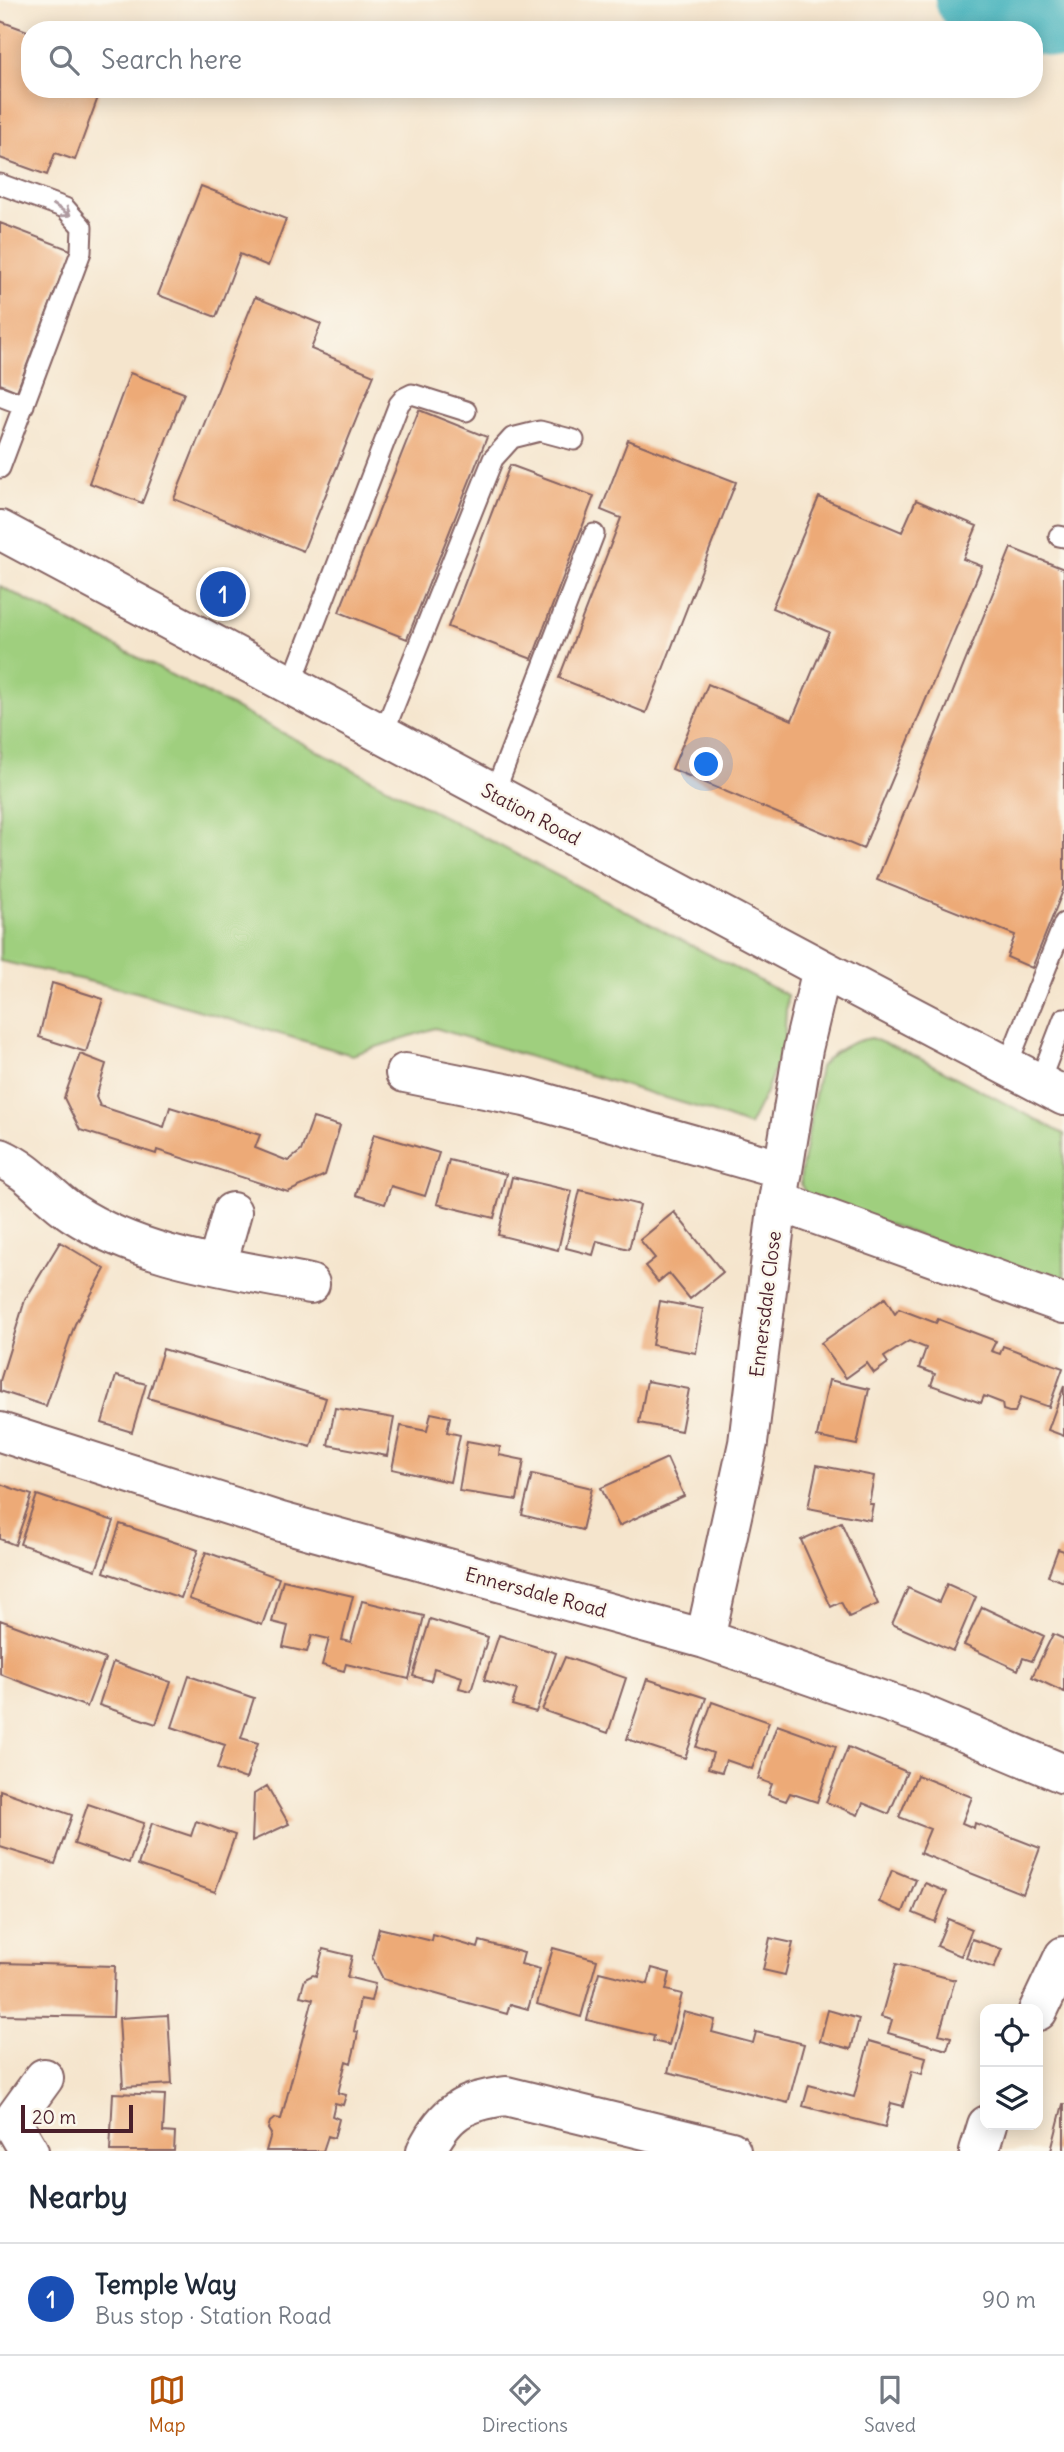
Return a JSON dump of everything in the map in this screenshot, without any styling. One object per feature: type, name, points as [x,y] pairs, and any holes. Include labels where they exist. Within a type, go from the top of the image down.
[{"type":"street","name":"Station Road","points":[[0,530],[1037,1081]]},
{"type":"street","name":"Ennersdale Close","points":[[705,1639],[748,1443],[780,1186],[803,1049],[822,969]]},
{"type":"street","points":[[405,1073],[525,1097],[780,1186],[1064,1304]]},
{"type":"street","points":[[0,1158],[31,1176],[72,1213],[119,1237],[181,1257],[310,1284]]},
{"type":"street","points":[[217,1265],[232,1212]]},
{"type":"street","name":"Ennersdale Road","points":[[0,1432],[281,1522],[705,1639],[921,1714],[1064,1774]]},
{"type":"street","points":[[1041,2004],[1064,1956]]},
{"type":"street","points":[[14,2132],[44,2078]]},
{"type":"street","points":[[426,2151],[437,2129],[455,2110],[479,2100],[506,2096],[731,2151]]},
{"type":"street","points":[[979,2151],[985,2130]]},
{"type":"lane","points":[[0,184],[65,208],[82,227],[81,252],[0,468]]},
{"type":"lane","points":[[291,685],[399,404],[412,394],[466,411]]},
{"type":"lane","points":[[0,396],[24,405]]},
{"type":"lane","points":[[383,734],[493,458],[512,438],[540,431],[574,440]]},
{"type":"lane","points":[[494,794],[594,534]]},
{"type":"lane","points":[[1037,1081],[1064,923]]},
{"type":"lane","points":[[1037,1081],[1064,1018]]},
{"type":"green space","points":[[0,586],[787,995],[784,1044],[765,1094],[749,1126],[706,1110],[435,1028],[352,1055],[136,992],[0,961]]},
{"type":"green space","points":[[871,1038],[919,1058],[1064,1134],[1064,1289],[806,1194],[801,1185],[801,1173],[820,1067],[842,1048]]},
{"type":"building","points":[[0,21],[21,29],[21,98],[98,98],[75,160],[55,153],[47,175],[0,158]]},
{"type":"building","points":[[201,186],[286,219],[268,266],[240,254],[216,317],[158,295]]},
{"type":"building","points":[[0,223],[71,250],[17,391],[0,384]]},
{"type":"building","points":[[255,297],[321,324],[311,349],[374,375],[303,551],[174,499]]},
{"type":"building","points":[[130,373],[184,393],[142,503],[89,483]]},
{"type":"building","points":[[419,410],[487,437],[407,639],[339,612]]},
{"type":"building","points":[[628,440],[736,482],[646,713],[559,678],[621,518],[601,510]]},
{"type":"building","points":[[510,465],[594,496],[532,659],[448,627]]},
{"type":"building","points":[[819,497],[902,532],[916,500],[977,526],[963,559],[982,566],[863,849],[672,769],[708,684],[792,720],[829,632],[772,608]]},
{"type":"building","points":[[1011,548],[1064,569],[1064,888],[1032,968],[1007,957],[1015,935],[877,880]]},
{"type":"building","points":[[52,983],[103,999],[86,1052],[39,1037]]},
{"type":"building","points":[[80,1054],[106,1064],[96,1097],[100,1106],[164,1127],[170,1107],[260,1135],[255,1148],[288,1161],[301,1151],[313,1118],[340,1126],[325,1175],[288,1192],[157,1150],[156,1154],[80,1130],[64,1098]]},
{"type":"building","points":[[374,1134],[439,1153],[425,1196],[391,1186],[385,1204],[356,1195]]},
{"type":"building","points":[[449,1160],[506,1174],[494,1218],[437,1204]]},
{"type":"building","points":[[512,1177],[572,1191],[558,1250],[498,1235]]},
{"type":"building","points":[[580,1190],[640,1205],[629,1249],[597,1241],[593,1255],[566,1248]]},
{"type":"building","points":[[674,1212],[723,1272],[690,1299],[669,1273],[658,1282],[645,1266],[655,1258],[640,1240]]},
{"type":"building","points":[[60,1242],[105,1269],[75,1324],[46,1406],[0,1391],[0,1381],[25,1300]]},
{"type":"building","points":[[885,1298],[895,1314],[899,1309],[936,1323],[938,1319],[996,1341],[991,1351],[1000,1354],[1003,1346],[1063,1368],[1049,1407],[1021,1397],[1015,1412],[1009,1412],[1003,1410],[1002,1403],[984,1396],[981,1403],[931,1385],[935,1374],[919,1368],[926,1348],[909,1341],[884,1357],[888,1363],[874,1373],[867,1363],[846,1378],[821,1343]]},
{"type":"building","points":[[660,1301],[703,1309],[696,1353],[652,1345]]},
{"type":"building","points":[[163,1349],[326,1398],[311,1447],[148,1398]]},
{"type":"building","points":[[116,1376],[146,1384],[132,1432],[102,1423]]},
{"type":"building","points":[[829,1380],[869,1389],[857,1445],[817,1437]]},
{"type":"building","points":[[647,1381],[689,1389],[681,1431],[639,1423]]},
{"type":"building","points":[[1064,1386],[1064,1436],[1048,1430]]},
{"type":"building","points":[[335,1408],[394,1418],[387,1456],[328,1445]]},
{"type":"building","points":[[431,1413],[450,1417],[447,1432],[460,1435],[450,1482],[392,1469],[401,1426],[427,1431]]},
{"type":"building","points":[[467,1441],[500,1447],[499,1455],[524,1460],[517,1500],[459,1491]]},
{"type":"building","points":[[667,1458],[684,1496],[619,1526],[601,1488]]},
{"type":"building","points":[[817,1465],[874,1476],[869,1504],[873,1504],[870,1520],[808,1508]]},
{"type":"building","points":[[532,1474],[592,1488],[582,1530],[522,1515]]},
{"type":"building","points":[[0,1484],[32,1495],[15,1545],[0,1539]]},
{"type":"building","points":[[37,1495],[114,1521],[96,1570],[20,1544]]},
{"type":"building","points":[[841,1522],[878,1604],[849,1617],[841,1602],[831,1607],[801,1540]]},
{"type":"building","points":[[120,1524],[198,1550],[181,1598],[104,1572]]},
{"type":"building","points":[[1058,1549],[1064,1551],[1064,1582],[1048,1576]]},
{"type":"building","points":[[206,1552],[279,1578],[262,1625],[189,1599]]},
{"type":"building","points":[[283,1580],[353,1596],[342,1640],[351,1642],[362,1601],[424,1616],[409,1679],[346,1664],[344,1671],[322,1665],[329,1639],[312,1635],[307,1652],[283,1647],[288,1626],[272,1622]]},
{"type":"building","points":[[947,1584],[976,1597],[953,1651],[892,1624],[908,1588],[939,1602]]},
{"type":"building","points":[[982,1607],[1044,1636],[1032,1661],[1023,1658],[1018,1670],[964,1645]]},
{"type":"building","points":[[430,1619],[488,1637],[471,1691],[459,1688],[462,1677],[434,1668],[431,1681],[413,1676]]},
{"type":"building","points":[[0,1620],[105,1659],[87,1707],[0,1674]]},
{"type":"building","points":[[1053,1634],[1064,1639],[1064,1692],[1032,1677]]},
{"type":"building","points":[[499,1635],[556,1653],[536,1712],[512,1705],[517,1690],[484,1680]]},
{"type":"building","points":[[565,1657],[626,1678],[608,1733],[542,1710]]},
{"type":"building","points":[[113,1662],[171,1682],[156,1724],[99,1705]]},
{"type":"building","points":[[189,1676],[254,1698],[241,1738],[258,1743],[246,1779],[217,1769],[225,1745],[172,1727]]},
{"type":"building","points":[[647,1679],[706,1698],[685,1758],[627,1739]]},
{"type":"building","points":[[712,1702],[769,1722],[752,1769],[726,1760],[722,1772],[708,1768],[713,1753],[696,1747]]},
{"type":"building","points":[[777,1725],[836,1746],[817,1802],[790,1793],[786,1801],[768,1795],[772,1784],[758,1779]]},
{"type":"building","points":[[848,1747],[907,1772],[889,1814],[863,1803],[858,1815],[826,1802]]},
{"type":"building","points":[[917,1775],[972,1797],[962,1823],[974,1828],[975,1823],[1040,1848],[1023,1894],[920,1853],[930,1829],[899,1817]]},
{"type":"building","points":[[267,1786],[289,1824],[252,1841],[254,1794]]},
{"type":"building","points":[[0,1790],[72,1815],[55,1864],[0,1847]]},
{"type":"building","points":[[88,1804],[144,1823],[129,1863],[74,1844]]},
{"type":"building","points":[[196,1821],[235,1835],[215,1892],[138,1865],[152,1823],[191,1836]]},
{"type":"building","points":[[892,1870],[916,1880],[903,1912],[879,1902]]},
{"type":"building","points":[[925,1883],[947,1892],[935,1922],[913,1913]]},
{"type":"building","points":[[948,1919],[972,1929],[961,1956],[937,1946]]},
{"type":"building","points":[[379,1928],[432,1941],[433,1935],[478,1948],[480,1941],[524,1953],[521,1964],[540,1969],[528,2009],[510,2004],[507,2014],[383,1979],[372,1957]]},
{"type":"building","points":[[770,1938],[793,1943],[785,1975],[763,1970]]},
{"type":"building","points":[[972,1939],[1002,1949],[994,1968],[966,1958]]},
{"type":"building","points":[[553,1948],[597,1960],[581,2017],[537,2004]]},
{"type":"building","points":[[323,1949],[352,1956],[347,1977],[375,1984],[371,2001],[360,1999],[354,2031],[358,2032],[355,2047],[351,2063],[346,2061],[338,2093],[346,2095],[343,2105],[335,2103],[332,2116],[339,2119],[334,2138],[328,2136],[323,2151],[266,2151],[271,2134],[268,2129],[270,2122],[275,2118],[281,2119],[313,1999],[300,1996],[305,1979],[316,1976]]},
{"type":"building","points":[[0,1963],[115,1966],[113,2017],[0,2015]]},
{"type":"building","points":[[896,1964],[955,1980],[939,2034],[951,2037],[947,2050],[888,2033],[892,2020],[881,2017]]},
{"type":"building","points":[[652,1968],[670,1973],[666,1990],[682,1994],[669,2045],[653,2041],[654,2036],[587,2020],[599,1972],[648,1984]]},
{"type":"building","points":[[828,2010],[859,2019],[851,2049],[820,2041]]},
{"type":"building","points":[[684,2012],[715,2020],[712,2032],[753,2043],[756,2032],[804,2044],[788,2103],[668,2072]]},
{"type":"building","points":[[168,2015],[172,2084],[123,2087],[119,2018]]},
{"type":"building","points":[[869,2041],[926,2057],[922,2074],[912,2071],[903,2106],[891,2103],[885,2127],[803,2106],[809,2085],[854,2097]]},
{"type":"building","points":[[113,2093],[165,2095],[163,2132],[175,2133],[174,2151],[110,2151]]},
{"type":"building","points":[[1063,2104],[1064,2151],[1051,2151]]},
{"type":"waterway","points":[[968,0],[990,11],[1039,21]]},
{"type":"waterway","points":[[1043,22],[1064,26]]},
{"type":"place","name":"Temple Way","points":[[223,594]]}]
